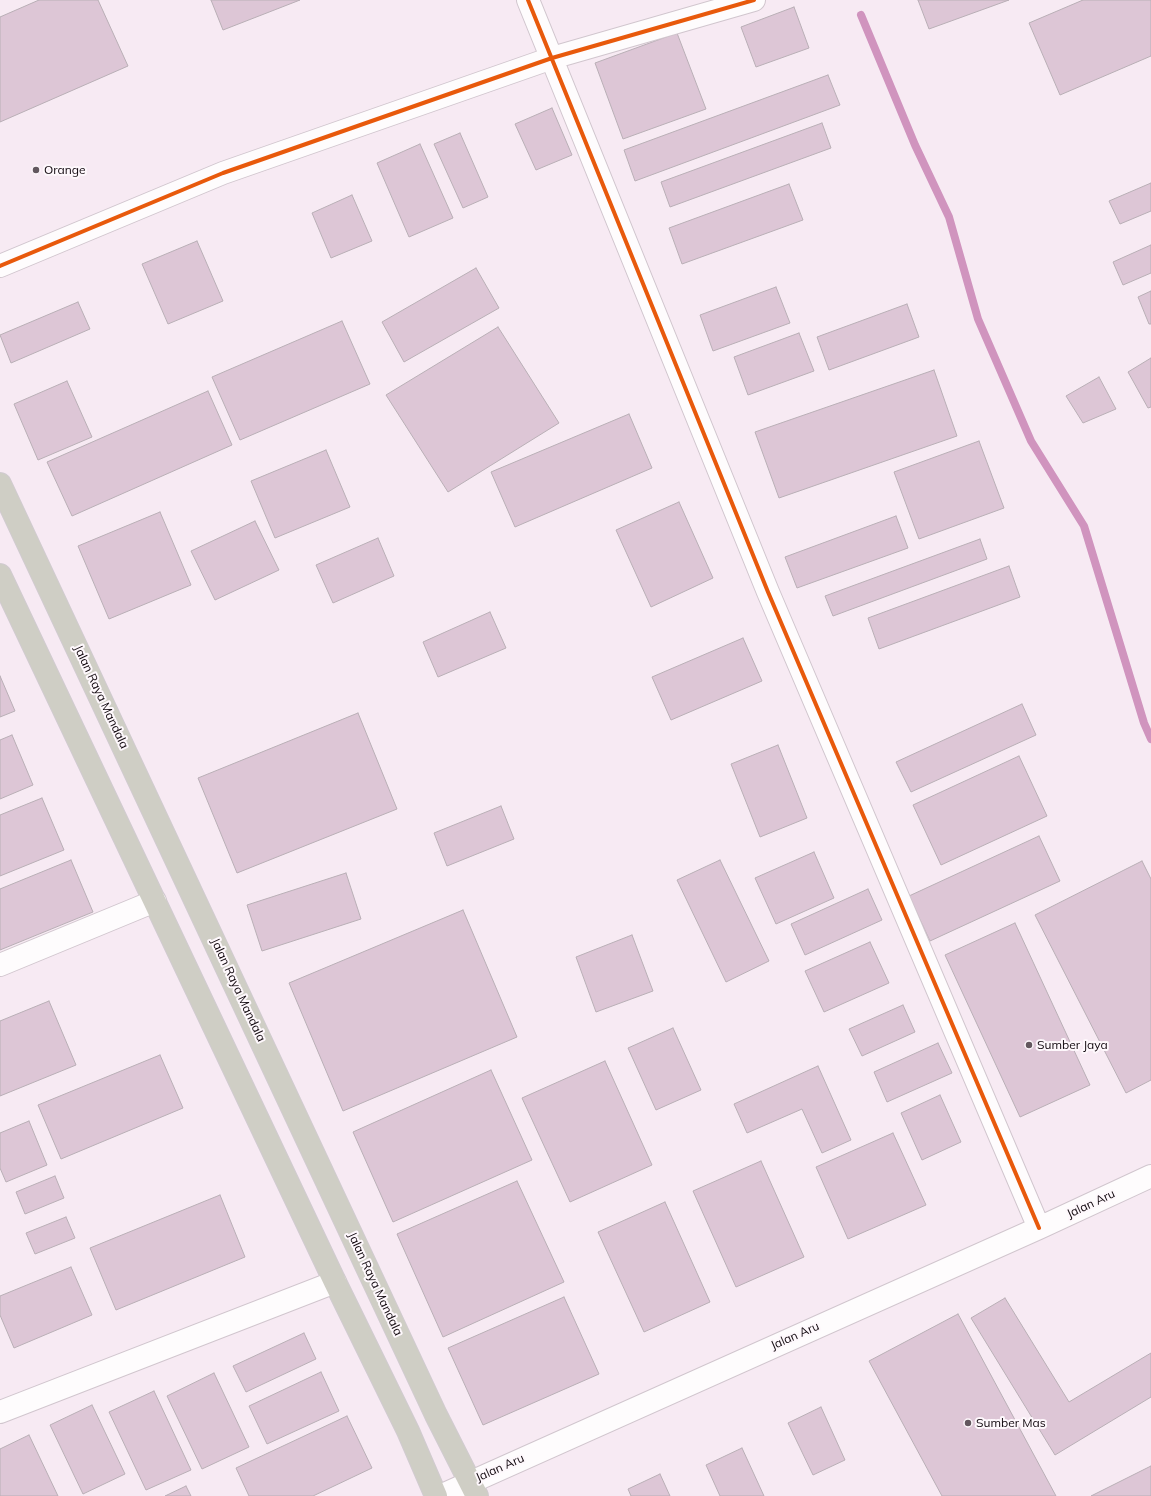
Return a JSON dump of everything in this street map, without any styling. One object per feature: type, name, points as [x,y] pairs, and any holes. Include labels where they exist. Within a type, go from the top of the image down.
[{"type":"highway","name":"Jalan Raya Mandala","points":[[0,484],[473,1489]]},
{"type":"highway","points":[[0,575],[335,1282],[408,1430],[436,1496]]},
{"type":"street","points":[[528,0],[768,592],[1039,1228]]},
{"type":"street","points":[[0,266],[223,173],[552,58],[754,0]]},
{"type":"street","points":[[0,965],[155,901]]},
{"type":"street","name":"Jalan Aru","points":[[440,1496],[473,1489],[1151,1176]]},
{"type":"street","points":[[0,1412],[335,1282]]},
{"type":"building","points":[[39,0],[98,0],[128,66],[0,122],[0,17]]},
{"type":"building","points":[[211,0],[300,0],[223,30]]},
{"type":"building","points":[[918,0],[1009,0],[929,29]]},
{"type":"building","points":[[1083,0],[1151,0],[1151,56],[1060,95],[1029,23]]},
{"type":"building","points":[[794,7],[809,48],[756,67],[741,27]]},
{"type":"building","points":[[677,33],[706,109],[623,139],[595,63]]},
{"type":"building","points":[[828,75],[840,105],[635,181],[624,150]]},
{"type":"building","points":[[552,108],[572,155],[536,170],[515,124]]},
{"type":"building","points":[[822,123],[831,148],[670,207],[661,182]]},
{"type":"building","points":[[460,133],[488,197],[463,208],[434,144]]},
{"type":"building","points":[[420,144],[453,218],[409,237],[377,163]]},
{"type":"building","points":[[1151,183],[1151,211],[1120,224],[1109,201]]},
{"type":"building","points":[[789,184],[803,220],[682,264],[669,228]]},
{"type":"building","points":[[352,195],[372,241],[331,258],[312,213]]},
{"type":"building","points":[[197,241],[223,301],[168,324],[142,264]]},
{"type":"building","points":[[1151,245],[1151,273],[1123,285],[1113,262]]},
{"type":"building","points":[[476,268],[499,308],[404,362],[382,322]]},
{"type":"building","points":[[776,287],[790,323],[713,351],[700,315]]},
{"type":"building","points":[[1151,291],[1151,324],[1149,324],[1138,297]]},
{"type":"building","points":[[78,302],[90,329],[11,363],[0,335]]},
{"type":"building","points":[[907,304],[919,337],[829,370],[817,337]]},
{"type":"building","points":[[342,321],[370,384],[240,440],[212,377]]},
{"type":"building","points":[[498,327],[559,423],[448,492],[386,395]]},
{"type":"building","points":[[799,333],[814,371],[748,395],[734,357]]},
{"type":"building","points":[[1151,358],[1151,407],[1148,408],[1128,372]]},
{"type":"building","points":[[934,370],[957,436],[779,498],[755,432]]},
{"type":"building","points":[[1099,377],[1116,409],[1083,423],[1066,396]]},
{"type":"building","points":[[67,381],[92,437],[38,460],[14,404]]},
{"type":"building","points":[[208,391],[232,445],[72,516],[47,462]]},
{"type":"building","points":[[629,414],[652,468],[515,527],[491,472]]},
{"type":"building","points":[[979,441],[1004,508],[919,539],[894,472]]},
{"type":"building","points":[[326,450],[350,507],[275,538],[251,481]]},
{"type":"building","points":[[679,502],[713,578],[651,607],[616,530]]},
{"type":"building","points":[[160,512],[191,585],[109,619],[78,546]]},
{"type":"building","points":[[896,516],[908,548],[797,588],[785,557]]},
{"type":"building","points":[[255,521],[279,570],[215,600],[191,551]]},
{"type":"building","points":[[378,538],[394,576],[333,603],[316,565]]},
{"type":"building","points":[[980,539],[987,559],[833,616],[825,596]]},
{"type":"building","points":[[1009,566],[1020,597],[879,649],[868,618]]},
{"type":"building","points":[[490,612],[506,648],[438,677],[423,642]]},
{"type":"building","points":[[743,638],[762,681],[671,720],[652,677]]},
{"type":"building","points":[[0,676],[15,711],[0,717]]},
{"type":"building","points":[[1022,704],[1036,735],[911,792],[896,762]]},
{"type":"building","points":[[358,713],[397,809],[237,873],[198,778]]},
{"type":"building","points":[[12,735],[33,785],[0,799],[0,740]]},
{"type":"building","points":[[778,745],[807,818],[760,837],[731,764]]},
{"type":"building","points":[[1019,756],[1047,816],[941,865],[913,805]]},
{"type":"building","points":[[42,798],[64,850],[0,876],[0,815]]},
{"type":"building","points":[[501,806],[514,839],[447,866],[434,833]]},
{"type":"building","points":[[1039,836],[1060,881],[930,941],[909,896]]},
{"type":"building","points":[[814,852],[834,898],[776,924],[755,878]]},
{"type":"building","points":[[71,860],[93,912],[0,950],[0,889]]},
{"type":"building","points":[[720,860],[769,961],[726,982],[677,880]]},
{"type":"building","points":[[1142,861],[1151,879],[1151,1080],[1126,1093],[1035,915]]},
{"type":"building","points":[[346,873],[361,919],[262,951],[247,905]]},
{"type":"building","points":[[868,889],[882,920],[805,955],[791,924]]},
{"type":"building","points":[[463,910],[517,1037],[343,1111],[289,983]]},
{"type":"building","points":[[1015,923],[1090,1085],[1020,1117],[945,955]]},
{"type":"building","points":[[632,935],[653,991],[596,1012],[576,957]]},
{"type":"building","points":[[870,942],[889,983],[824,1012],[805,971]]},
{"type":"building","points":[[49,1001],[76,1065],[0,1096],[0,1021]]},
{"type":"building","points":[[903,1005],[915,1032],[862,1056],[849,1029]]},
{"type":"building","points":[[673,1028],[701,1090],[656,1110],[628,1048]]},
{"type":"building","points":[[938,1043],[952,1073],[887,1102],[874,1072]]},
{"type":"building","points":[[160,1055],[183,1108],[61,1159],[38,1105]]},
{"type":"building","points":[[605,1061],[652,1165],[570,1202],[522,1098]]},
{"type":"building","points":[[818,1066],[851,1140],[822,1153],[802,1109],[747,1133],[734,1104]]},
{"type":"building","points":[[491,1070],[532,1160],[393,1222],[353,1132]]},
{"type":"building","points":[[940,1095],[961,1142],[922,1160],[901,1113]]},
{"type":"building","points":[[29,1121],[47,1165],[6,1182],[0,1168],[0,1133]]},
{"type":"building","points":[[893,1133],[926,1205],[848,1239],[816,1167]]},
{"type":"building","points":[[761,1161],[804,1257],[736,1287],[693,1191]]},
{"type":"building","points":[[55,1176],[64,1198],[25,1214],[16,1192]]},
{"type":"building","points":[[517,1181],[564,1282],[443,1337],[397,1234]]},
{"type":"building","points":[[220,1195],[245,1257],[116,1310],[90,1248]]},
{"type":"building","points":[[665,1202],[710,1302],[644,1332],[598,1232]]},
{"type":"building","points":[[66,1217],[75,1238],[35,1254],[26,1233]]},
{"type":"building","points":[[71,1267],[92,1315],[14,1348],[0,1315],[0,1296]]},
{"type":"building","points":[[564,1297],[599,1374],[483,1425],[448,1348]]},
{"type":"building","points":[[1005,1298],[1069,1402],[1151,1353],[1151,1397],[1055,1455],[971,1318]]},
{"type":"building","points":[[958,1314],[1056,1496],[942,1496],[869,1361]]},
{"type":"building","points":[[304,1333],[316,1359],[246,1392],[233,1366]]},
{"type":"building","points":[[321,1372],[339,1411],[267,1444],[249,1406]]},
{"type":"building","points":[[214,1373],[249,1447],[202,1469],[167,1396]]},
{"type":"building","points":[[154,1391],[191,1470],[146,1490],[109,1412]]},
{"type":"building","points":[[92,1405],[125,1474],[83,1494],[50,1425]]},
{"type":"building","points":[[821,1407],[845,1460],[813,1475],[788,1423]]},
{"type":"building","points":[[347,1416],[372,1468],[313,1496],[249,1496],[236,1468]]},
{"type":"building","points":[[29,1435],[58,1496],[0,1496],[0,1449]]},
{"type":"building","points":[[742,1448],[764,1496],[720,1496],[706,1465]]},
{"type":"building","points":[[1151,1466],[1151,1496],[1091,1496]]},
{"type":"building","points":[[660,1474],[670,1496],[631,1496],[628,1489]]},
{"type":"building","points":[[186,1486],[191,1496],[165,1496]]},
{"type":"waterway","points":[[861,15],[915,145],[949,217],[978,319],[1031,441],[1084,526],[1144,723],[1151,739]]},
{"type":"cycle path","points":[[528,0],[768,592],[1039,1228]]},
{"type":"cycle path","points":[[0,266],[223,173],[552,58],[754,0]]},
{"type":"place","name":"Orange","points":[[36,170]]},
{"type":"place","name":"Sumber Jaya","points":[[1029,1045]]},
{"type":"place","name":"Sumber Mas","points":[[968,1423]]}]
